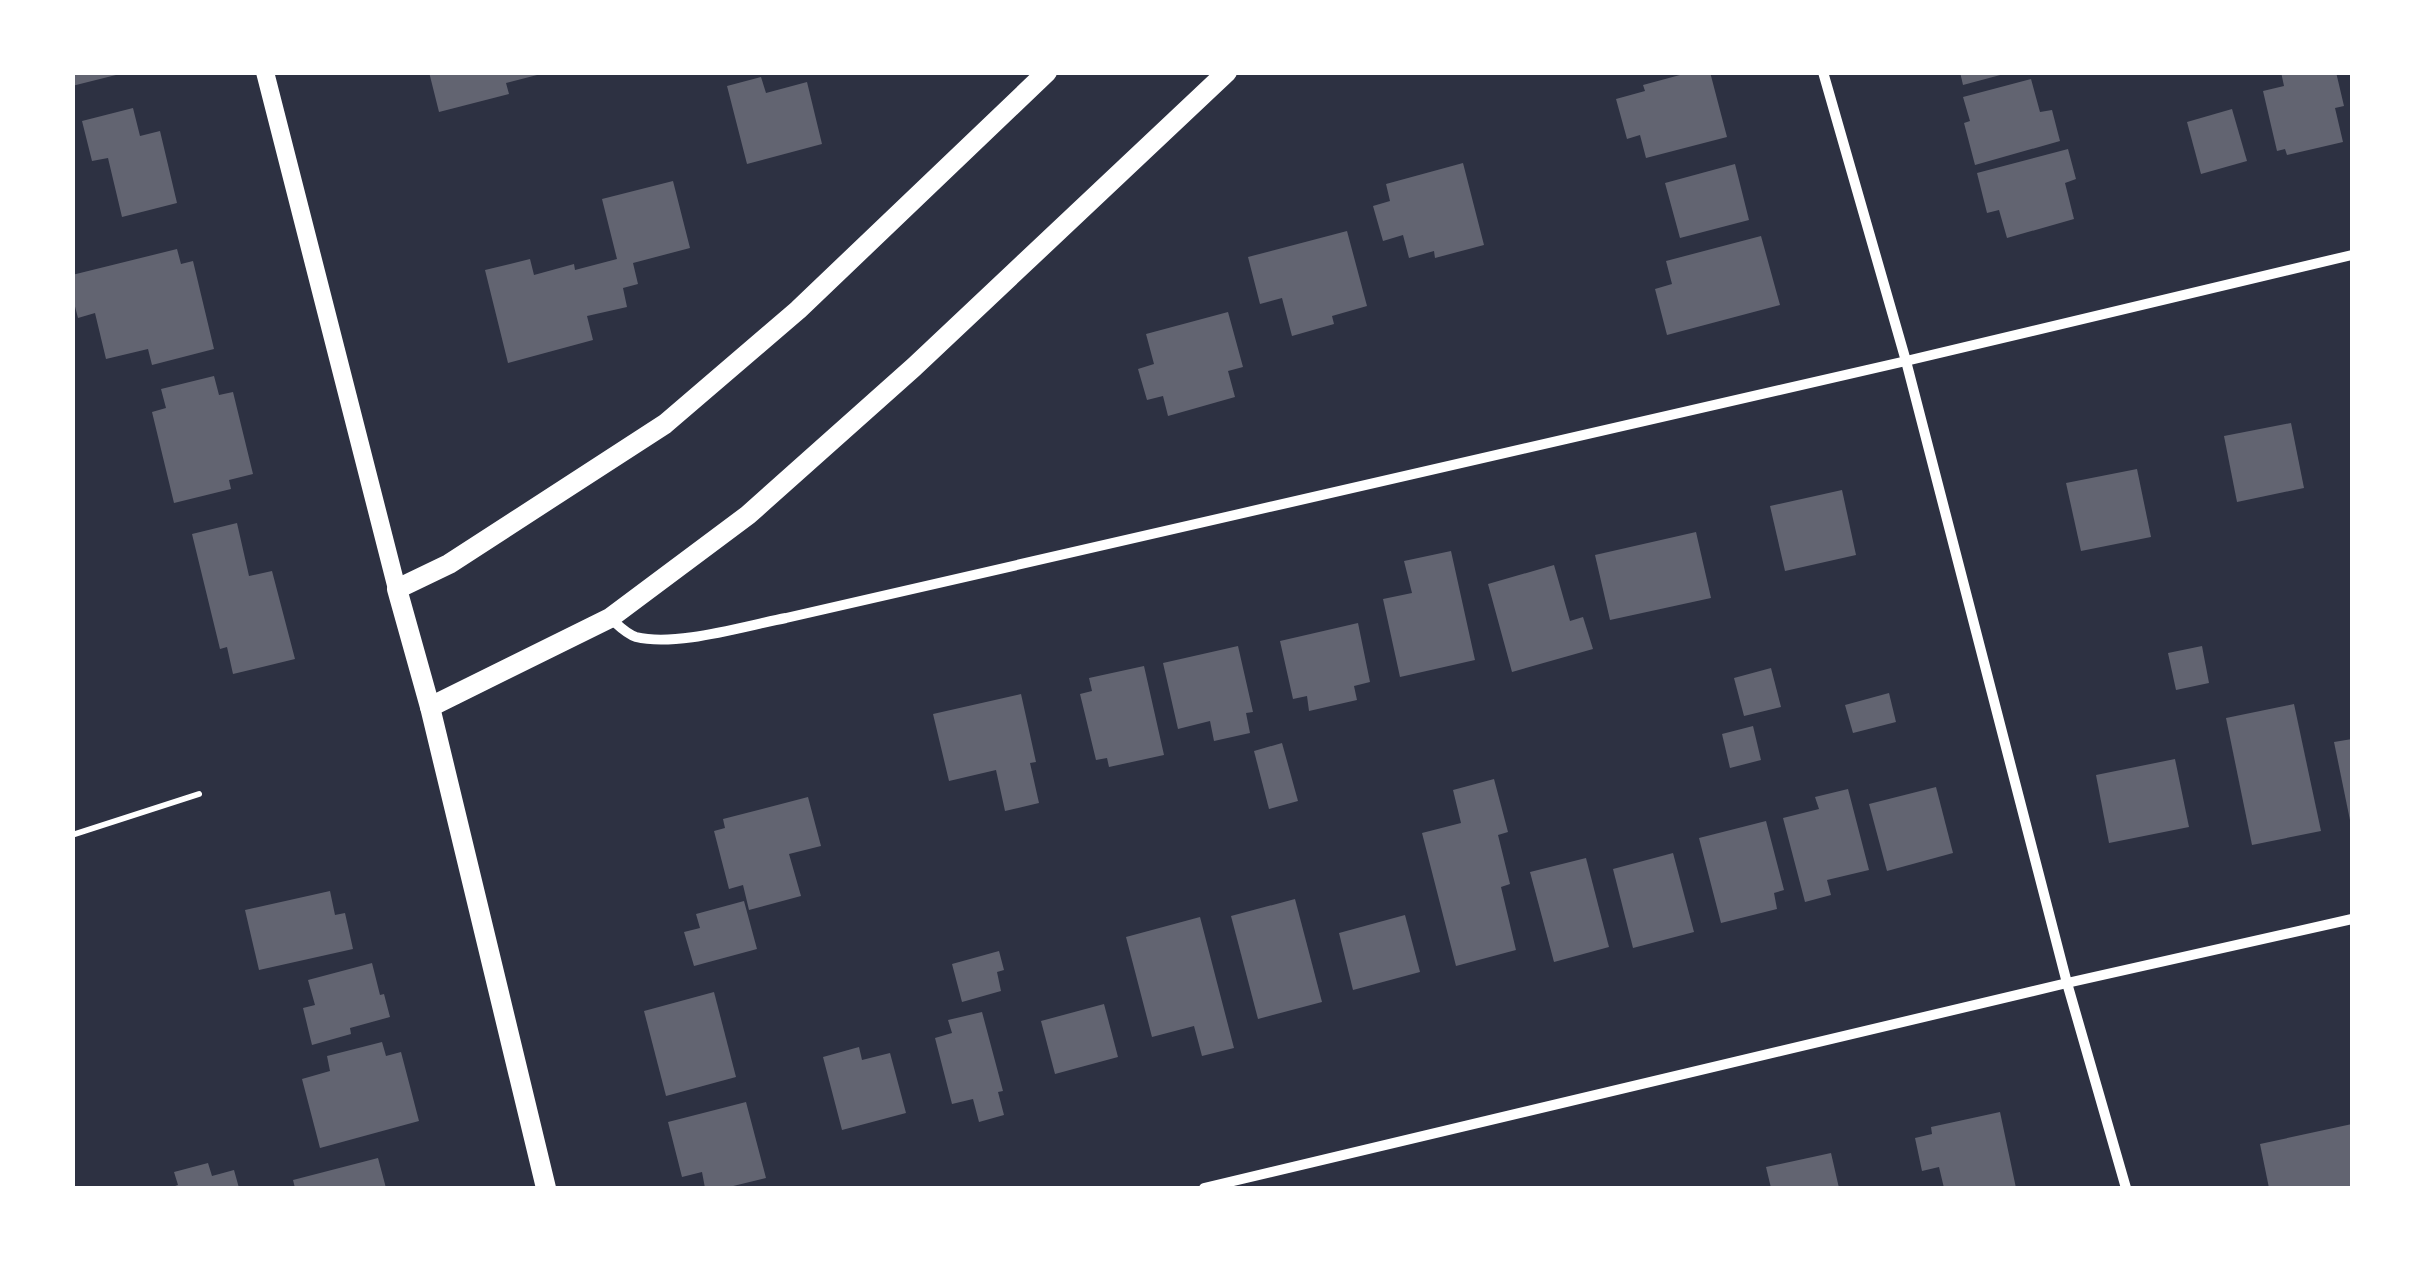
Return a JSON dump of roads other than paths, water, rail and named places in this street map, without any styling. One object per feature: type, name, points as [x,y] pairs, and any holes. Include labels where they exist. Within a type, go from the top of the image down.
[{"type":"main road","points":[[546,1188],[430,707],[397,589],[449,564],[665,424],[798,310],[1047,72]]},
{"type":"main road","points":[[430,707],[610,618],[748,515],[914,367],[1227,72]]},
{"type":"street","points":[[265,72],[397,589]]},
{"type":"street","points":[[1823,72],[1906,361],[2067,983],[2126,1188]]},
{"type":"street","points":[[610,618],[631,636],[662,640],[717,632],[2352,256]]},
{"type":"street","points":[[1204,1188],[2352,919]]}]
